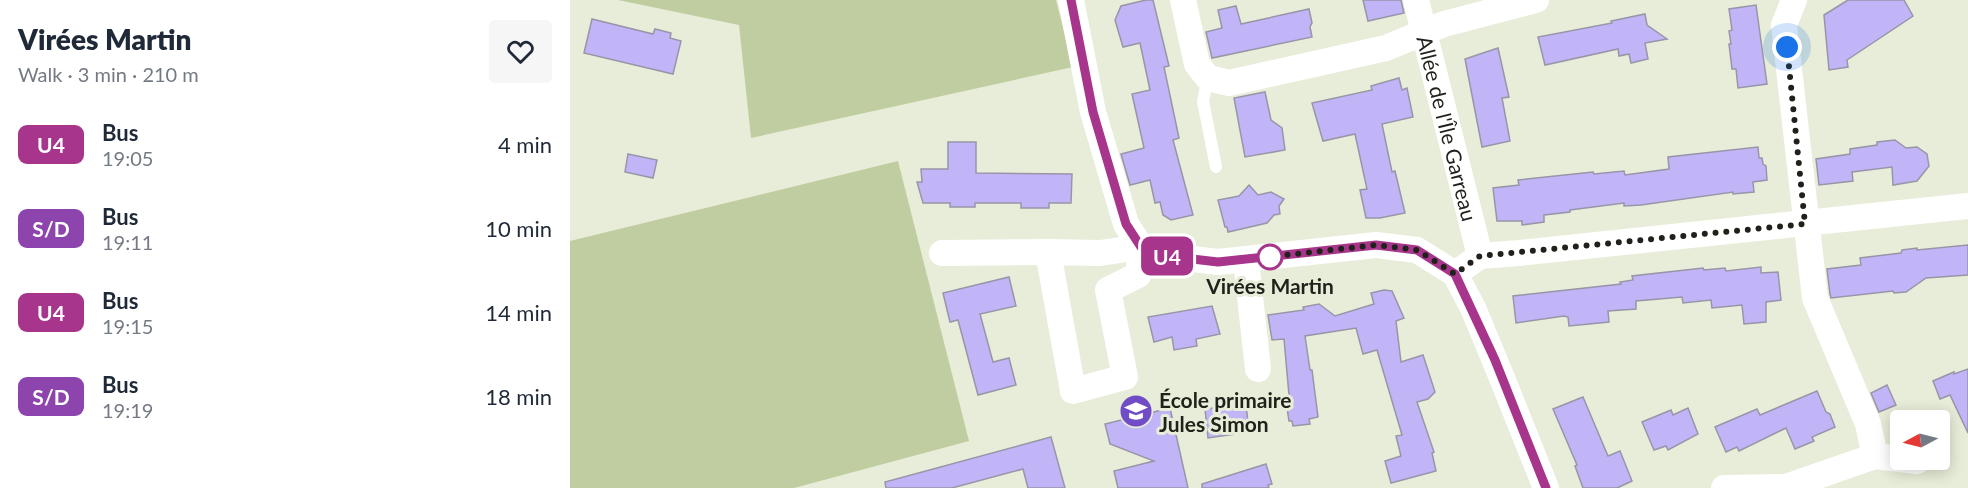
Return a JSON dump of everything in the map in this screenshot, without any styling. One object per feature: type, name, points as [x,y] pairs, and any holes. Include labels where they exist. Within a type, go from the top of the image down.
[{"type":"street","points":[[1071,0],[1093,112],[1126,224],[1141,247],[1138,275],[1108,290]]},
{"type":"street","points":[[1183,0],[1197,64],[1208,78],[1229,83],[1386,48],[1444,24],[1536,0]]},
{"type":"street","name":"Allée de l'Île Garreau","points":[[1416,0],[1480,256]]},
{"type":"street","points":[[1794,0],[1784,25],[1815,298],[1868,424],[1875,456]]},
{"type":"street","points":[[1455,274],[1480,256],[1968,206]]},
{"type":"street","points":[[942,254],[1100,253],[1141,247],[1167,256],[1218,262],[1376,245],[1417,250],[1455,274],[1473,308],[1546,488]]},
{"type":"street","points":[[1048,252],[1073,391],[1125,378],[1100,253]]},
{"type":"street","points":[[1246,260],[1258,369]]},
{"type":"street","points":[[1724,488],[1786,487],[1875,456],[1890,458]]},
{"type":"lane","points":[[1208,78],[1203,101],[1216,167]]},
{"type":"green space","points":[[618,0],[1056,0],[1073,67],[751,138],[739,25]]},
{"type":"green space","points":[[898,161],[969,441],[794,488],[570,488],[570,241]]},
{"type":"building","points":[[1153,0],[1169,66],[1164,67],[1179,138],[1173,140],[1193,215],[1171,220],[1163,215],[1160,202],[1155,203],[1150,180],[1130,185],[1121,154],[1144,148],[1132,94],[1150,90],[1140,43],[1123,47],[1115,20],[1121,6]]},
{"type":"building","points":[[1363,0],[1401,0],[1404,13],[1368,21]]},
{"type":"building","points":[[1848,0],[1904,0],[1913,16],[1847,60],[1848,67],[1829,70],[1824,15]]},
{"type":"building","points":[[1756,5],[1767,84],[1738,88],[1736,69],[1732,69],[1729,44],[1731,44],[1729,31],[1732,30],[1729,9]]},
{"type":"building","points":[[1236,6],[1241,24],[1309,9],[1312,37],[1212,58],[1206,32],[1222,28],[1218,10]]},
{"type":"building","points":[[1645,14],[1647,25],[1667,39],[1645,43],[1648,59],[1631,63],[1629,54],[1619,56],[1618,49],[1545,65],[1538,37],[1612,23],[1611,21]]},
{"type":"building","points":[[592,19],[653,34],[655,29],[671,33],[670,38],[681,41],[673,74],[584,53]]},
{"type":"building","points":[[1498,48],[1509,97],[1502,98],[1510,141],[1482,147],[1465,59]]},
{"type":"building","points":[[1399,78],[1402,90],[1407,88],[1413,117],[1382,124],[1392,172],[1395,171],[1405,213],[1366,218],[1360,190],[1367,189],[1355,134],[1323,141],[1312,103],[1372,90],[1371,86]]},
{"type":"building","points":[[1265,92],[1271,120],[1282,128],[1285,150],[1245,157],[1234,98]]},
{"type":"building","points":[[1895,140],[1906,148],[1917,147],[1927,154],[1929,166],[1917,181],[1893,185],[1892,167],[1852,172],[1853,181],[1819,185],[1816,159],[1850,154],[1850,149]]},
{"type":"building","points":[[948,142],[976,142],[976,173],[1072,174],[1071,203],[1049,203],[1049,208],[1021,208],[1021,203],[975,203],[975,207],[950,207],[950,203],[923,203],[917,182],[922,182],[921,169],[948,169]]},
{"type":"building","points":[[1758,147],[1759,158],[1762,158],[1766,166],[1767,180],[1753,182],[1754,192],[1733,194],[1733,192],[1641,205],[1624,206],[1624,203],[1570,210],[1570,212],[1544,215],[1544,222],[1522,225],[1522,221],[1497,221],[1493,188],[1519,185],[1518,180],[1593,172],[1594,174],[1624,171],[1625,175],[1669,169],[1668,157]]},
{"type":"building","points":[[628,154],[657,160],[653,178],[625,172]]},
{"type":"building","points":[[1249,185],[1258,195],[1271,192],[1284,199],[1279,206],[1280,214],[1274,215],[1267,223],[1228,232],[1218,200],[1239,196]]},
{"type":"building","points":[[1968,245],[1968,275],[1926,278],[1906,292],[1894,293],[1893,291],[1831,298],[1827,269],[1861,265],[1860,258],[1901,253],[1902,250]]},
{"type":"building","points":[[1761,267],[1761,273],[1778,272],[1781,300],[1766,302],[1766,322],[1744,324],[1742,305],[1712,308],[1711,300],[1683,303],[1682,297],[1636,301],[1636,309],[1608,311],[1609,322],[1569,326],[1568,317],[1564,316],[1516,323],[1513,296],[1621,284],[1620,282],[1633,280],[1632,276],[1703,268],[1704,270],[1725,268],[1726,271]]},
{"type":"building","points":[[1009,277],[1016,306],[980,314],[993,362],[1009,358],[1016,385],[978,395],[958,320],[950,322],[943,293]]},
{"type":"building","points":[[1392,291],[1404,318],[1396,321],[1401,362],[1423,355],[1435,392],[1428,399],[1417,402],[1434,452],[1432,453],[1436,471],[1391,483],[1385,461],[1401,456],[1396,436],[1402,435],[1377,350],[1363,354],[1356,328],[1305,336],[1318,417],[1309,419],[1310,424],[1293,426],[1292,421],[1289,421],[1286,401],[1289,395],[1284,339],[1272,340],[1268,315],[1304,310],[1303,307],[1319,304],[1335,316],[1374,304],[1371,293]]},
{"type":"building","points":[[1212,306],[1220,334],[1196,339],[1197,346],[1174,350],[1172,337],[1154,342],[1148,317]]},
{"type":"building","points":[[1968,369],[1968,433],[1950,395],[1940,399],[1933,381]]},
{"type":"building","points":[[1887,385],[1896,405],[1879,412],[1871,393]]},
{"type":"building","points":[[1817,391],[1835,427],[1812,437],[1814,441],[1795,449],[1786,428],[1739,451],[1737,447],[1726,452],[1715,427],[1757,409],[1760,415]]},
{"type":"building","points":[[1583,397],[1608,456],[1620,451],[1632,481],[1617,488],[1583,488],[1575,466],[1577,465],[1553,409]]},
{"type":"building","points":[[1246,404],[1249,432],[1208,438],[1205,409]]},
{"type":"building","points":[[1170,408],[1188,488],[1118,488],[1114,471],[1154,461],[1110,444],[1105,424]]},
{"type":"building","points":[[1688,408],[1698,434],[1668,450],[1666,446],[1654,450],[1642,422],[1671,410],[1673,415]]},
{"type":"building","points":[[1051,437],[1065,488],[1028,488],[1023,469],[952,488],[886,488],[885,482]]},
{"type":"building","points":[[1266,464],[1272,484],[1268,485],[1269,488],[1202,488],[1202,484]]},
{"type":"bus line","name":"U4","points":[[1071,0],[1093,112],[1126,224],[1141,247],[1167,256],[1218,262],[1376,245],[1417,250],[1455,274],[1473,308],[1546,488]]},
{"type":"place","name":"Virées Martin","points":[[1270,257]]},
{"type":"place","name":"École primaire Jules Simon","points":[[1136,411]]},
{"type":"route","points":[[1270,257],[1268,257],[1376,245],[1417,250],[1455,274],[1480,256],[1805,224],[1787,47]]}]
